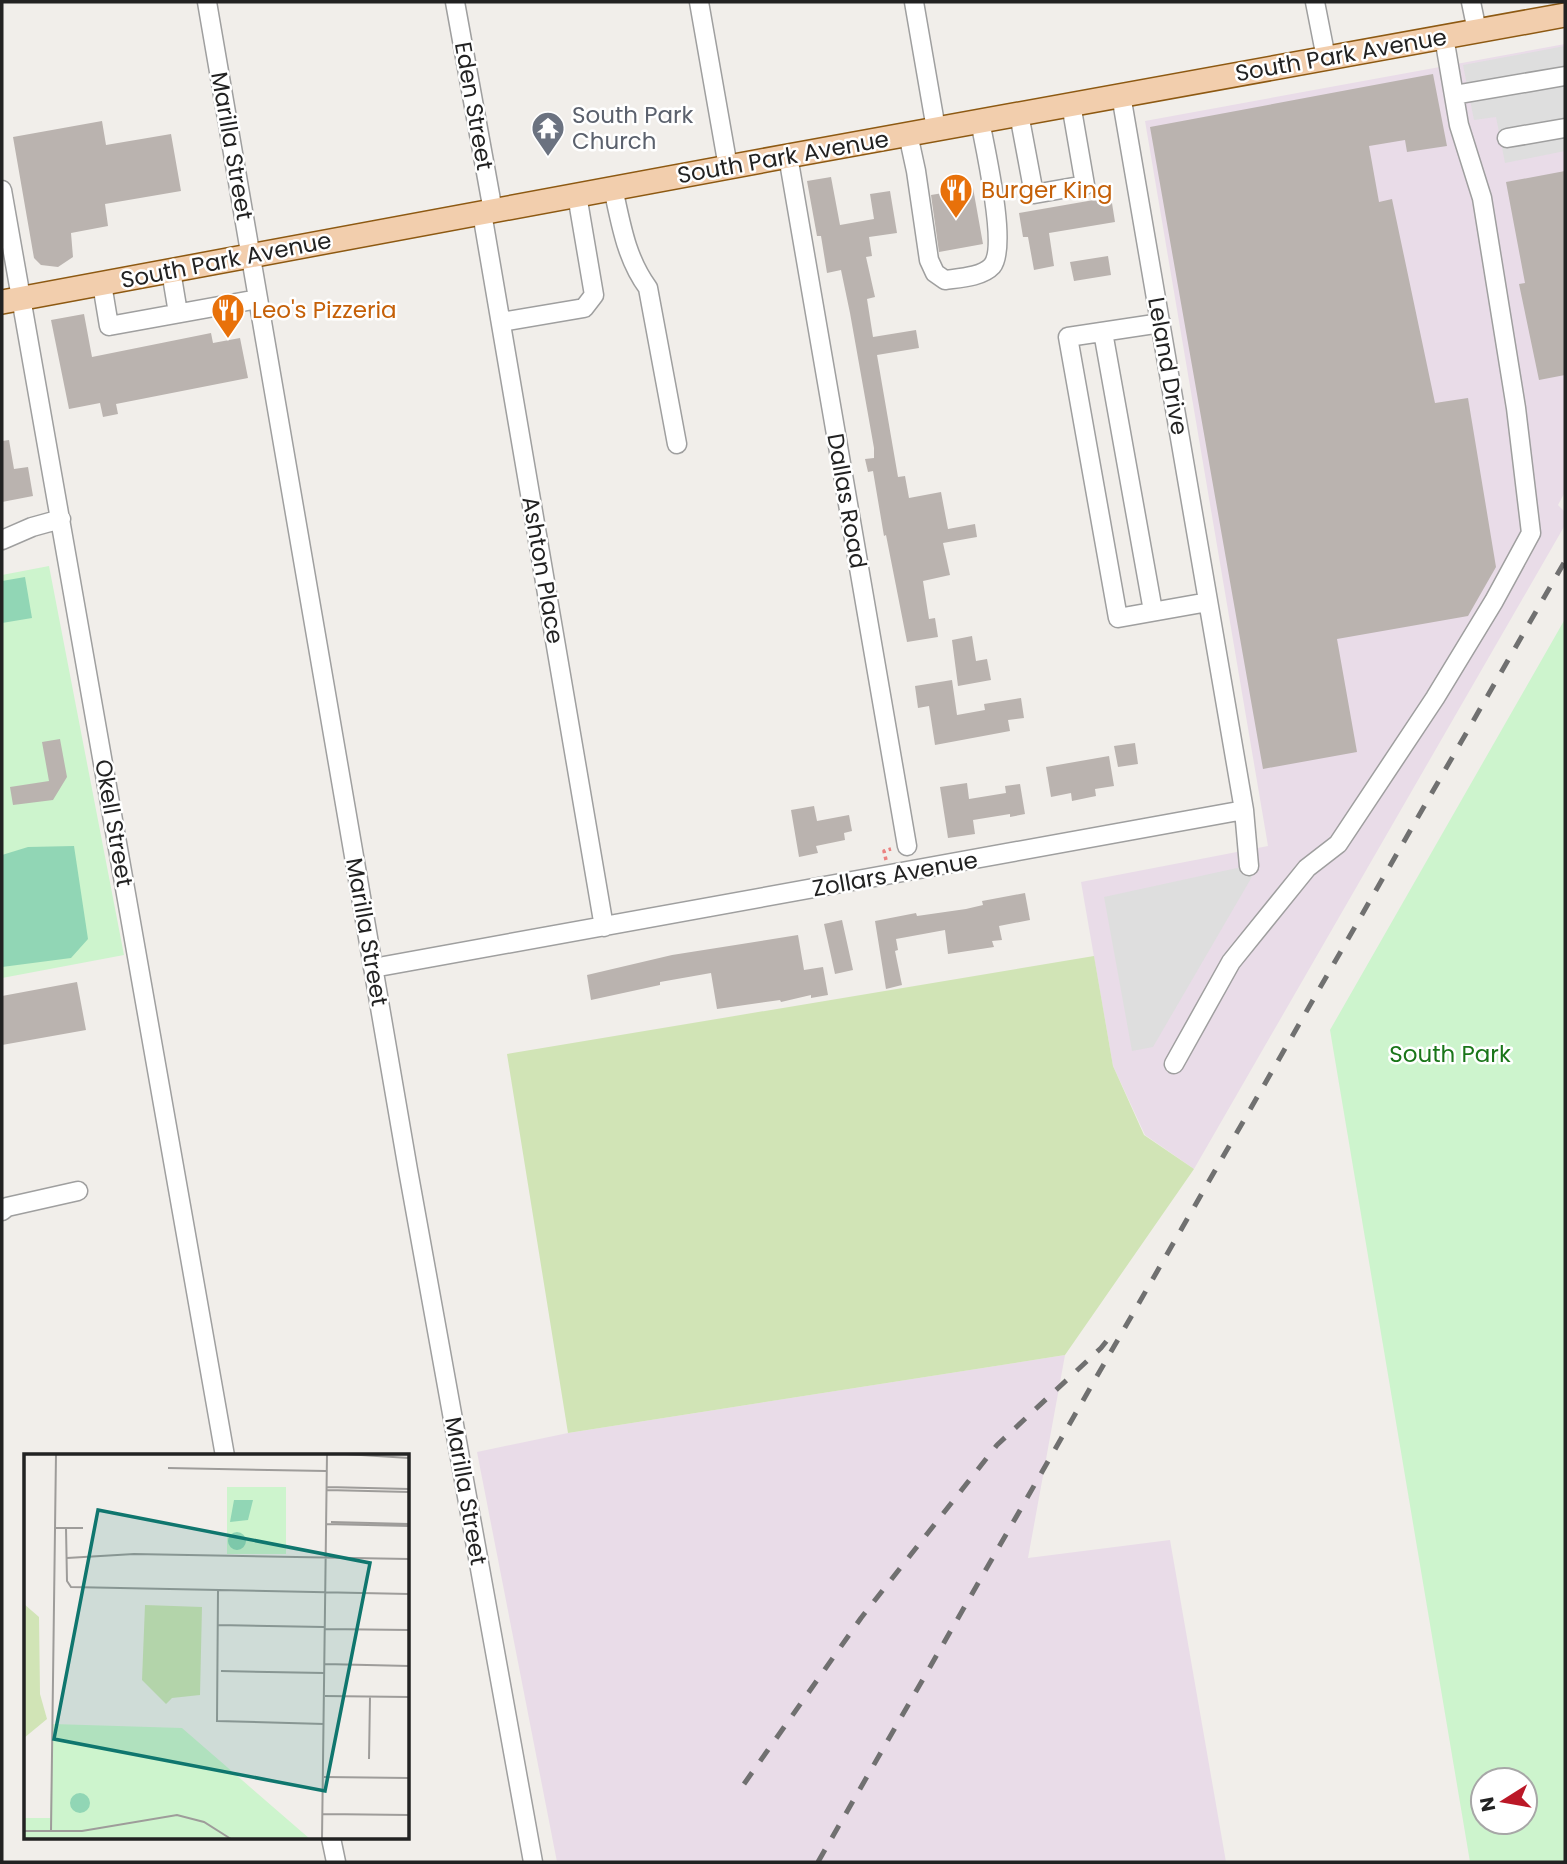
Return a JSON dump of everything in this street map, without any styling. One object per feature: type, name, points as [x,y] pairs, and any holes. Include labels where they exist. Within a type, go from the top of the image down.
[{"type":"main road","name":"South Park Avenue","points":[[11,300],[1565,15]]},
{"type":"street","name":"Marilla Street","points":[[206,2],[373,968],[533,1862]]},
{"type":"street","name":"Eden Street","points":[[455,2],[488,211]]},
{"type":"street","points":[[699,2],[728,167]]},
{"type":"street","points":[[914,2],[936,129]]},
{"type":"street","points":[[1315,2],[1326,58]]},
{"type":"street","points":[[1471,2],[1477,31]]},
{"type":"street","points":[[1174,1065],[1231,962],[1307,868],[1338,844],[1435,698],[1494,601],[1531,533],[1516,408],[1482,198],[1459,125],[1444,37]]},
{"type":"street","points":[[1454,95],[1565,76]]},
{"type":"street","name":"Leland Drive","points":[[1121,95],[1244,810]]},
{"type":"street","points":[[1019,114],[1034,194],[1085,185],[1071,104]]},
{"type":"street","points":[[908,134],[929,260],[935,273],[945,280],[975,275],[991,268],[998,255],[998,229],[981,121]]},
{"type":"street","points":[[1507,138],[1565,128]]},
{"type":"street","name":"Dallas Road","points":[[788,156],[907,846]]},
{"type":"street","points":[[614,188],[624,243],[637,274],[648,288],[677,444]]},
{"type":"street","name":"Okell Street","points":[[2,190],[11,300],[61,519],[225,1454]]},
{"type":"street","points":[[501,322],[584,308],[594,295],[578,195]]},
{"type":"street","name":"Ashton Place","points":[[488,211],[501,322],[604,927]]},
{"type":"street","points":[[171,271],[178,313]]},
{"type":"street","points":[[102,284],[109,326],[258,299]]},
{"type":"street","points":[[1161,323],[1068,337],[1118,618],[1208,601]]},
{"type":"street","points":[[1103,332],[1153,611]]},
{"type":"street","points":[[2,540],[32,527],[61,519]]},
{"type":"street","points":[[1244,810],[1249,866]]},
{"type":"street","name":"Zollars Avenue","points":[[373,968],[1244,810]]},
{"type":"street","points":[[2,1211],[7,1207],[78,1191]]},
{"type":"street","points":[[331,1840],[336,1862]]},
{"type":"shaded area","points":[[1565,44],[1565,492],[1558,505],[1565,512],[1565,525],[1194,1169],[1145,1135],[1113,1066],[1081,882],[1268,846],[1145,121]]},
{"type":"shaded area","points":[[1565,46],[1565,151],[1505,163],[1496,117],[1474,120],[1463,65]]},
{"type":"shaded area","points":[[1260,863],[1153,1047],[1132,1051],[1104,897]]},
{"type":"shaded area","points":[[1065,1355],[1028,1558],[1170,1540],[1226,1862],[557,1862],[477,1452],[568,1433]]},
{"type":"green space","points":[[49,566],[124,955],[2,978],[2,575]]},
{"type":"green space","points":[[25,577],[32,618],[2,623],[2,581]]},
{"type":"green space","name":"South Park","points":[[1565,619],[1565,1862],[1470,1862],[1330,1030]]},
{"type":"green space","points":[[74,846],[88,939],[71,958],[2,967],[2,855],[28,847]]},
{"type":"green space","points":[[1094,956],[1113,1066],[1144,1135],[1194,1169],[1065,1355],[568,1433],[507,1054]]},
{"type":"building","points":[[1433,74],[1447,146],[1407,152],[1405,140],[1369,146],[1379,202],[1392,199],[1435,403],[1468,398],[1496,567],[1468,616],[1337,639],[1357,752],[1263,769],[1150,127]]},
{"type":"building","points":[[102,121],[106,145],[171,134],[181,191],[105,204],[108,226],[71,233],[73,257],[58,267],[41,265],[34,258],[13,137]]},
{"type":"building","points":[[1565,171],[1565,375],[1539,380],[1519,284],[1525,283],[1506,182]]},
{"type":"building","points":[[831,177],[840,225],[874,219],[870,194],[890,191],[897,233],[869,237],[872,256],[866,257],[875,297],[867,299],[873,337],[916,330],[919,348],[877,355],[898,477],[905,476],[909,498],[941,492],[948,529],[975,524],[977,537],[943,543],[950,575],[923,581],[929,619],[935,618],[938,637],[907,642],[873,471],[868,472],[865,459],[874,458],[874,448],[841,270],[827,273],[807,181]]},
{"type":"building","name":"Burger King","points":[[973,188],[983,244],[939,252],[931,195]]},
{"type":"building","points":[[1111,197],[1115,222],[1049,233],[1054,266],[1034,270],[1028,237],[1023,237],[1019,213]]},
{"type":"building","points":[[1108,256],[1111,275],[1074,281],[1070,262]]},
{"type":"building","points":[[84,314],[92,357],[211,333],[213,343],[240,338],[248,378],[116,404],[118,414],[103,417],[100,403],[69,409],[51,320]]},
{"type":"building","points":[[9,440],[14,469],[28,467],[33,496],[2,502],[2,441]]},
{"type":"building","points":[[972,636],[976,661],[987,659],[991,680],[958,686],[952,640]]},
{"type":"building","points":[[952,680],[957,715],[985,710],[984,704],[1021,698],[1024,718],[1008,720],[1010,731],[935,745],[929,706],[918,708],[915,686]]},
{"type":"building","points":[[60,739],[67,777],[53,800],[13,805],[10,787],[49,781],[42,742]]},
{"type":"building","points":[[1135,743],[1138,764],[1118,767],[1114,746]]},
{"type":"building","points":[[1109,756],[1114,786],[1095,789],[1096,796],[1072,801],[1071,793],[1051,797],[1046,767]]},
{"type":"building","points":[[967,783],[969,799],[1006,793],[1005,786],[1020,784],[1025,814],[973,820],[975,834],[948,838],[940,787]]},
{"type":"building","points":[[814,806],[817,821],[849,815],[852,831],[844,833],[845,840],[816,846],[818,853],[799,857],[791,810]]},
{"type":"building","points":[[1025,893],[1030,920],[999,926],[1002,940],[992,941],[994,947],[948,954],[945,930],[896,939],[898,950],[895,951],[902,985],[886,989],[875,921],[916,913],[917,916],[966,909],[983,905],[982,901]]},
{"type":"building","points":[[842,920],[853,970],[835,974],[824,924]]},
{"type":"building","points":[[798,935],[804,970],[823,967],[828,995],[811,998],[811,995],[781,1002],[717,1009],[711,973],[660,982],[660,985],[591,1000],[587,975],[672,955]]},
{"type":"building","points":[[77,982],[86,1030],[2,1045],[2,996]]},
{"type":"railway","points":[[818,1862],[1565,561]]},
{"type":"railway","points":[[744,1784],[861,1618],[997,1445],[1101,1348],[1113,1333]]},
{"type":"place","name":"South Park Church","points":[[548,158]]},
{"type":"place","name":"Burger King","points":[[956,220]]},
{"type":"place","name":"Leo's Pizzeria","points":[[228,340]]}]
